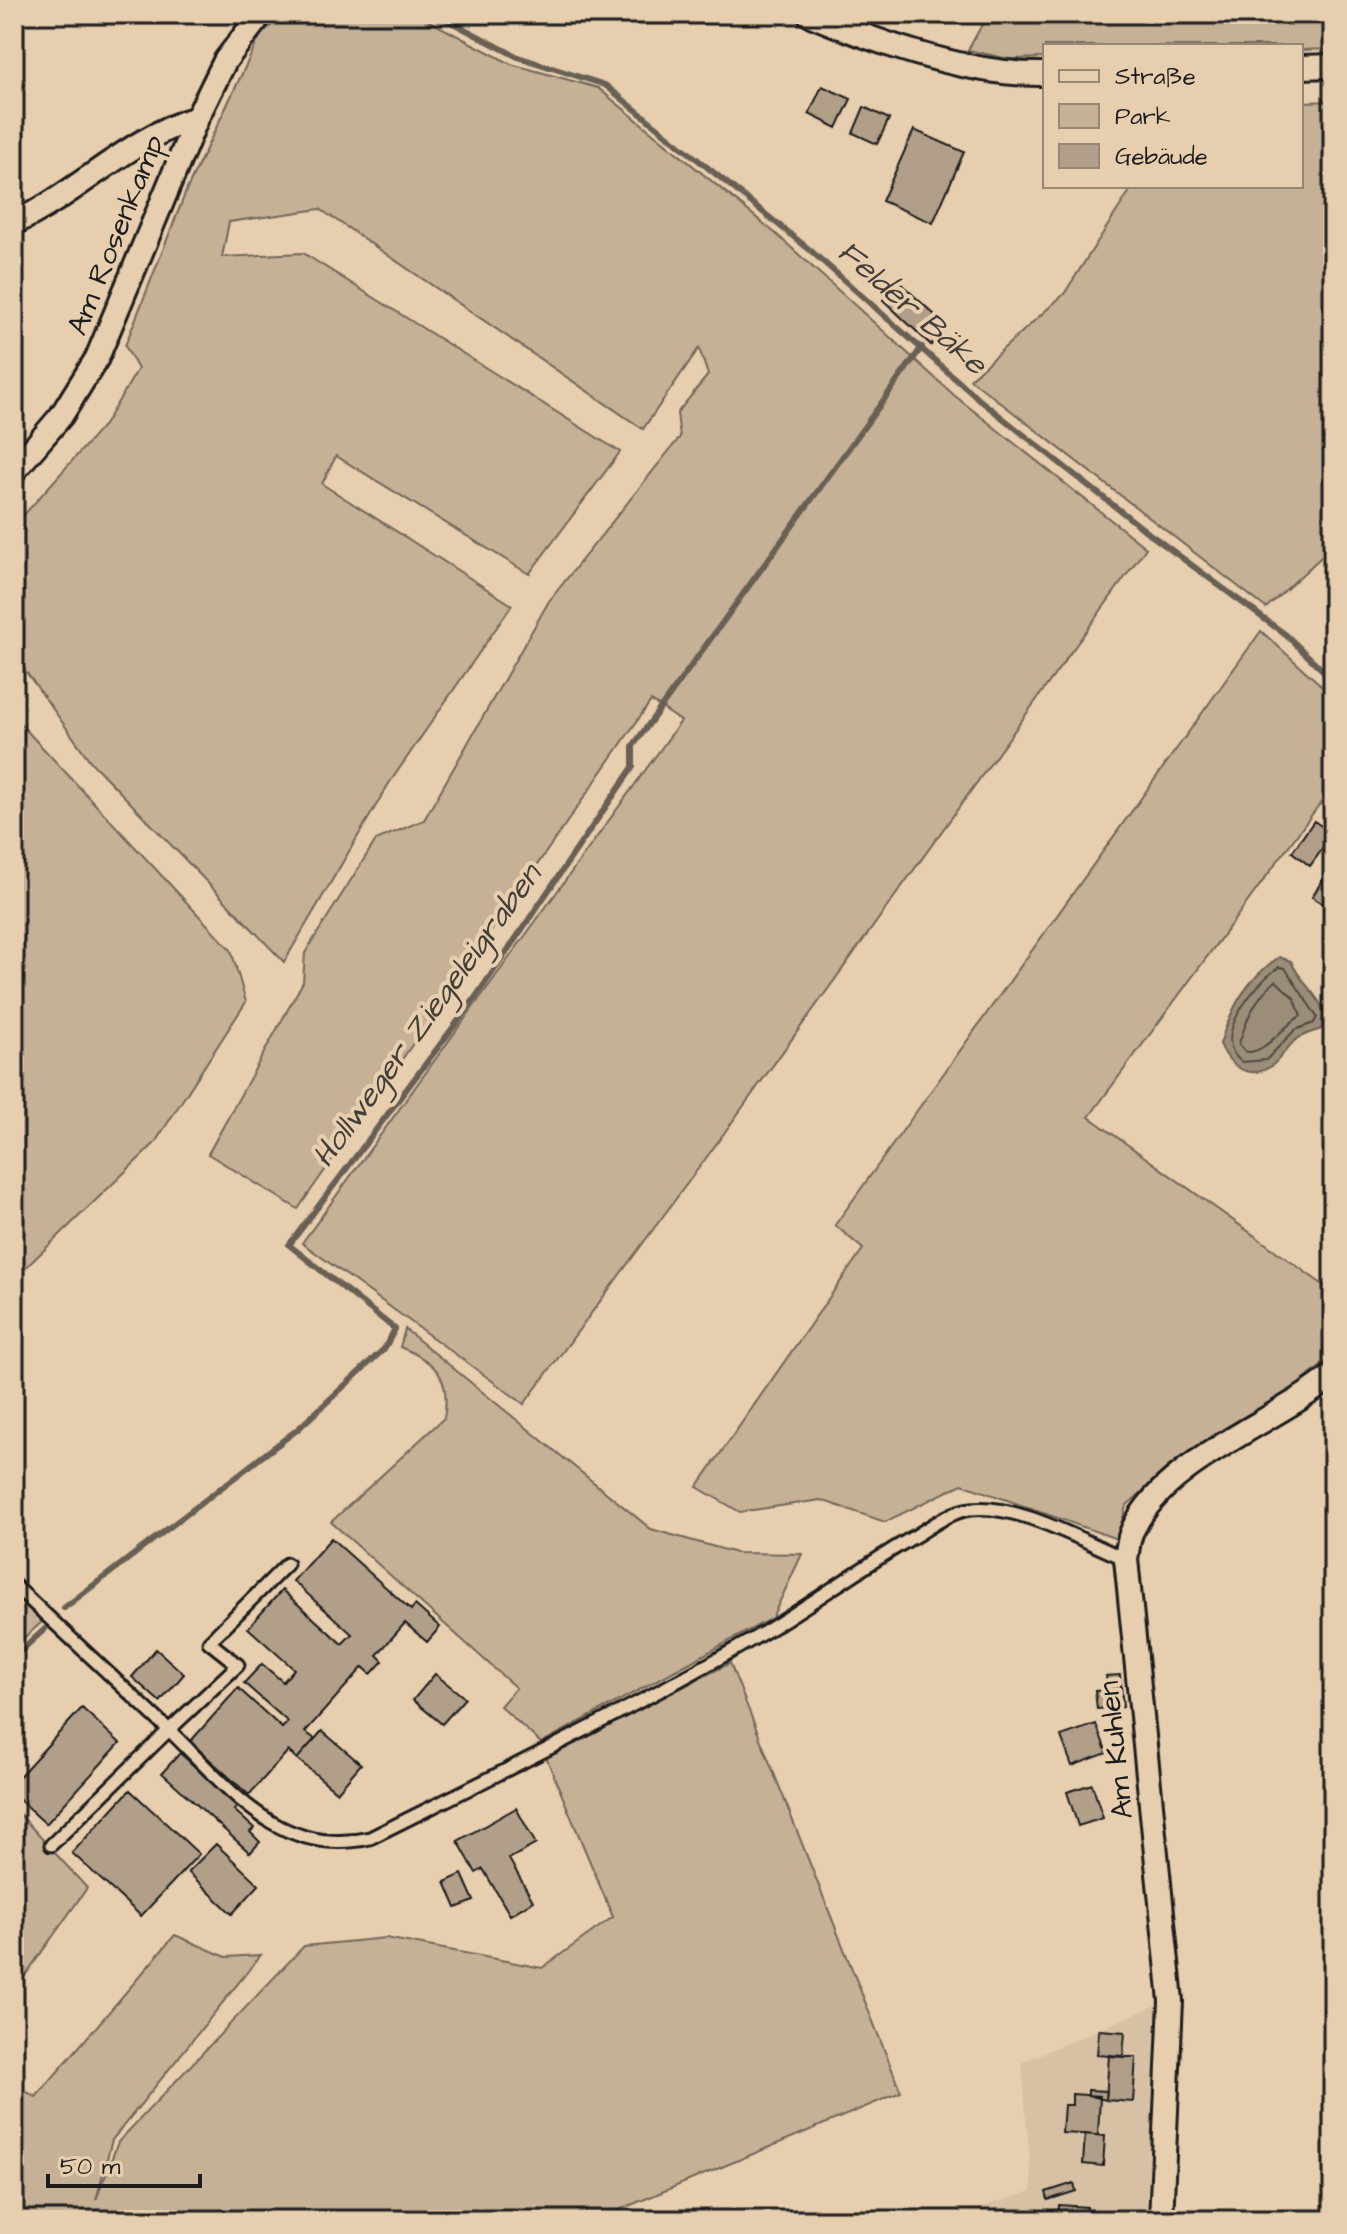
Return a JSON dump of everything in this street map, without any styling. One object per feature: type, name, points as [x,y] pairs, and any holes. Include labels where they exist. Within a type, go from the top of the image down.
[{"type":"street","name":"Am Rosenkamp","points":[[14,471],[61,416],[97,358],[197,118],[225,61],[261,14]]},
{"type":"street","points":[[809,14],[859,35],[1009,75],[1043,74]]},
{"type":"street","points":[[1303,67],[1333,66]]},
{"type":"street","points":[[14,223],[51,206],[168,126],[197,118]]},
{"type":"street","name":"Am Kuhlen","points":[[1161,2220],[1171,2001],[1126,1559],[1131,1532],[1141,1514],[1165,1487],[1333,1375]]},
{"type":"lane","points":[[14,1585],[265,1821],[324,1843],[346,1844],[370,1838],[527,1760],[753,1639],[882,1554],[951,1515],[971,1509],[996,1510],[1026,1518],[1126,1559]]},
{"type":"lane","points":[[51,1845],[238,1665],[209,1642],[287,1564]]},
{"type":"shaded area","points":[[1157,2005],[1146,2220],[959,2220],[958,2215],[1032,2191],[1022,2062]]},
{"type":"green space","points":[[286,14],[416,14],[511,64],[598,88],[775,233],[955,396],[1146,548],[709,1154],[524,1404],[302,1243],[681,721],[651,701],[298,1209],[208,1154],[303,982],[305,953],[376,840],[424,820],[549,601],[680,437],[677,413],[708,375],[699,348],[643,429],[320,209],[229,222],[222,257],[303,253],[620,452],[529,574],[336,456],[322,484],[512,605],[388,785],[284,962],[91,762],[14,655],[14,526],[104,425],[138,369],[125,346],[187,189],[261,34]]},
{"type":"green space","points":[[988,14],[1333,14],[1333,49],[1303,50],[1303,44],[1043,44],[1043,58],[1009,59],[968,50]]},
{"type":"green space","points":[[1333,101],[1333,546],[1266,608],[970,379],[1064,294],[1132,188],[1303,188],[1303,102]]},
{"type":"green space","points":[[1261,631],[1333,696],[1333,786],[1089,1117],[1333,1292],[1333,1332],[1330,1337],[1333,1356],[1287,1394],[1174,1463],[1126,1506],[1117,1539],[962,1484],[885,1522],[821,1500],[740,1512],[697,1487],[863,1249],[835,1225]]},
{"type":"green space","points":[[14,717],[231,950],[246,1002],[154,1144],[14,1279]]},
{"type":"green space","points":[[405,1329],[651,1529],[736,1553],[802,1554],[772,1618],[541,1743],[500,1706],[516,1688],[331,1522],[444,1418],[443,1382],[432,1366],[400,1347]]},
{"type":"green space","points":[[14,1592],[43,1621],[14,1647]]},
{"type":"green space","points":[[730,1663],[901,2092],[595,2220],[14,2220],[14,2085],[36,2097],[175,1935],[226,1957],[261,1955],[112,2140],[96,2200],[118,2142],[304,1946],[386,1938],[542,1968],[613,1917],[546,1757]]},
{"type":"green space","points":[[14,1808],[87,1888],[14,1991]]},
{"type":"water","points":[[1279,957],[1291,961],[1326,1016],[1321,1029],[1297,1039],[1270,1067],[1262,1071],[1246,1071],[1233,1064],[1220,1044],[1242,995],[1258,975]]},
{"type":"building","points":[[822,86],[851,99],[837,128],[809,114]]},
{"type":"building","points":[[864,107],[889,119],[877,144],[853,133]]},
{"type":"building","points":[[914,130],[964,152],[933,223],[882,201]]},
{"type":"building","points":[[900,283],[948,327],[931,345],[883,300]]},
{"type":"building","points":[[1314,821],[1333,834],[1310,866],[1292,852]]},
{"type":"building","points":[[1325,876],[1333,881],[1333,910],[1312,897]]},
{"type":"building","points":[[331,1538],[411,1610],[415,1605],[440,1627],[427,1642],[405,1623],[377,1655],[383,1661],[371,1674],[363,1667],[305,1732],[315,1739],[297,1759],[288,1751],[249,1795],[190,1742],[238,1688],[282,1728],[288,1722],[244,1683],[262,1664],[283,1682],[294,1669],[248,1628],[282,1590],[342,1644],[352,1634],[293,1581]]},
{"type":"building","points":[[156,1649],[184,1674],[160,1702],[132,1677]]},
{"type":"building","points":[[435,1674],[465,1698],[442,1724],[413,1700]]},
{"type":"building","points":[[1120,1675],[1123,1707],[1097,1709],[1095,1691],[1108,1690],[1106,1676]]},
{"type":"building","points":[[82,1708],[120,1743],[46,1824],[14,1795],[14,1782]]},
{"type":"building","points":[[1096,1724],[1107,1753],[1072,1766],[1061,1736]]},
{"type":"building","points":[[322,1731],[361,1764],[337,1792],[297,1759]]},
{"type":"building","points":[[180,1753],[238,1806],[234,1810],[254,1828],[250,1832],[260,1842],[250,1853],[162,1773]]},
{"type":"building","points":[[1092,1784],[1103,1818],[1078,1826],[1067,1792]]},
{"type":"building","points":[[130,1790],[199,1854],[141,1916],[72,1853]]},
{"type":"building","points":[[516,1808],[536,1844],[509,1859],[533,1901],[510,1915],[483,1869],[476,1873],[458,1841]]},
{"type":"building","points":[[216,1844],[259,1885],[232,1914],[188,1872]]},
{"type":"building","points":[[462,1874],[474,1901],[456,1908],[445,1882]]},
{"type":"building","points":[[1099,2030],[1125,2032],[1123,2057],[1097,2055]]},
{"type":"building","points":[[1109,2055],[1136,2057],[1133,2102],[1106,2100]]},
{"type":"building","points":[[1088,2090],[1107,2091],[1106,2100],[1088,2095]]},
{"type":"building","points":[[1072,2094],[1100,2096],[1098,2135],[1062,2133],[1064,2105],[1072,2105]]},
{"type":"building","points":[[1085,2134],[1105,2136],[1103,2166],[1083,2164]]},
{"type":"building","points":[[1074,2183],[1076,2191],[1048,2200],[1046,2192]]},
{"type":"building","points":[[1059,2205],[1087,2207],[1086,2220],[1058,2220]]},
{"type":"waterway","name":"Felder Bäke","points":[[436,14],[518,57],[605,85],[810,250],[976,397],[1151,535],[1286,635],[1333,680]]},
{"type":"waterway","name":"Hollweger Ziegeleigraben","points":[[64,1608],[298,1429],[384,1349],[395,1329],[289,1245],[473,1001],[633,767],[633,746],[922,347]]},
{"type":"waterway","name":"Hollweger Ziegeleigraben","points":[[14,1657],[45,1629]]}]
